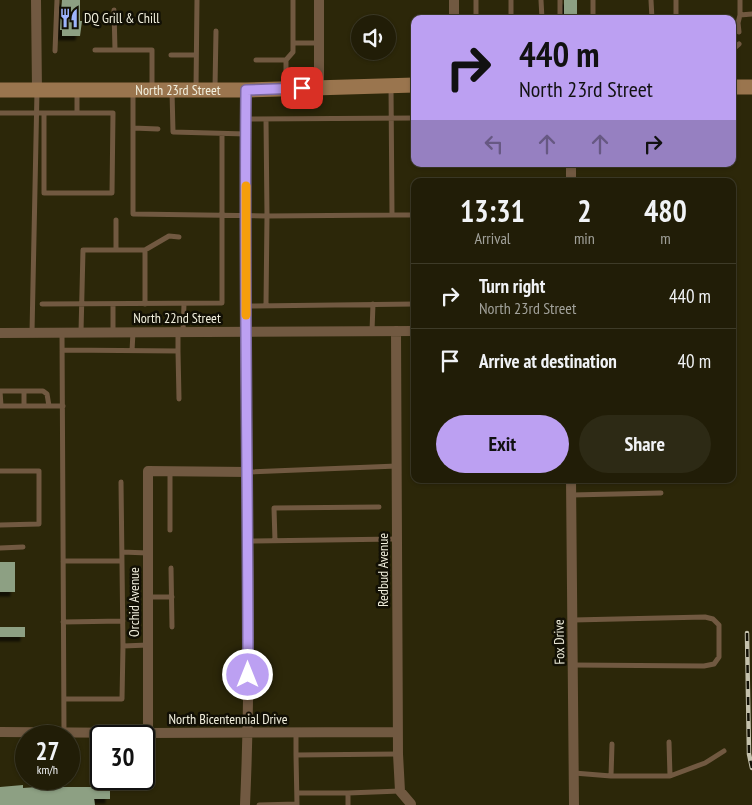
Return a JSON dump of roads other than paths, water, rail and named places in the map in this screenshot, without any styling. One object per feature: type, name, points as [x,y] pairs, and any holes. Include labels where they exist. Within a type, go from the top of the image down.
[{"type":"main road","name":"North 23rd Street","points":[[0,90],[246,90],[411,86]]},
{"type":"main road","points":[[736,87],[752,87]]},
{"type":"street","points":[[36,0],[37,90]]},
{"type":"street","points":[[319,0],[319,88]]},
{"type":"street","points":[[454,0],[454,15]]},
{"type":"street","points":[[245,805],[248,733],[248,472],[245,332],[246,90]]},
{"type":"street","name":"Redbud Avenue","points":[[396,331],[397,732],[400,791]]},
{"type":"street","name":"North 22nd Street","points":[[0,333],[411,331]]},
{"type":"street","name":"Orchid Avenue","points":[[148,725],[148,471],[170,472]]},
{"type":"street","points":[[170,472],[248,472]]},
{"type":"street","name":"Fox Drive","points":[[570,483],[574,805]]},
{"type":"street","name":"North Bicentennial Drive","points":[[0,732],[15,732]]},
{"type":"street","name":"North Bicentennial Drive","points":[[155,733],[397,732]]},
{"type":"street","points":[[400,791],[411,805]]},
{"type":"lane","points":[[55,51],[57,0]]},
{"type":"lane","points":[[196,0],[196,90]]},
{"type":"lane","points":[[286,89],[286,60],[293,52],[293,0]]},
{"type":"lane","points":[[476,0],[476,15]]},
{"type":"lane","points":[[511,0],[511,15]]},
{"type":"lane","points":[[541,0],[542,15]]},
{"type":"lane","points":[[560,0],[560,15]]},
{"type":"lane","points":[[593,0],[593,15]]},
{"type":"lane","points":[[651,0],[652,15]]},
{"type":"lane","points":[[676,0],[676,15]]},
{"type":"lane","points":[[736,21],[740,14],[740,0]]},
{"type":"lane","points":[[114,10],[115,50]]},
{"type":"lane","points":[[740,14],[752,14]]},
{"type":"lane","points":[[736,25],[739,32]]},
{"type":"lane","points":[[216,31],[216,90]]},
{"type":"lane","points":[[293,43],[319,43]]},
{"type":"lane","points":[[95,50],[152,50],[152,90]]},
{"type":"lane","points":[[171,54],[196,55]]},
{"type":"lane","points":[[256,60],[286,60]]},
{"type":"lane","points":[[391,86],[392,215]]},
{"type":"lane","points":[[32,333],[37,90]]},
{"type":"lane","points":[[77,90],[77,113]]},
{"type":"lane","points":[[133,90],[132,214],[222,216],[411,215]]},
{"type":"lane","points":[[172,90],[173,132],[246,134]]},
{"type":"lane","points":[[0,113],[36,113],[44,113],[113,113],[112,193],[44,193],[44,113]]},
{"type":"lane","points":[[246,119],[411,118]]},
{"type":"lane","points":[[266,119],[266,305]]},
{"type":"lane","points":[[133,128],[158,129]]},
{"type":"lane","points":[[42,304],[222,303],[222,134]]},
{"type":"lane","points":[[116,220],[116,250]]},
{"type":"lane","points":[[81,333],[83,250],[145,250],[169,236],[179,237]]},
{"type":"lane","points":[[145,250],[145,304]]},
{"type":"lane","points":[[113,304],[113,333]]},
{"type":"lane","points":[[179,399],[178,351],[184,304]]},
{"type":"lane","points":[[372,304],[372,331]]},
{"type":"lane","points":[[246,306],[411,304]]},
{"type":"lane","points":[[132,351],[133,332]]},
{"type":"lane","points":[[62,333],[64,725]]},
{"type":"lane","points":[[62,350],[178,351]]},
{"type":"lane","points":[[49,406],[47,394],[43,392],[0,391],[0,406],[49,406],[62,406]]},
{"type":"lane","points":[[24,391],[24,406]]},
{"type":"lane","points":[[248,472],[397,466]]},
{"type":"lane","points":[[0,471],[39,471],[39,524],[0,525]]},
{"type":"lane","points":[[170,472],[170,530]]},
{"type":"lane","points":[[64,699],[122,699],[122,482]]},
{"type":"lane","points":[[571,495],[660,493]]},
{"type":"lane","points":[[275,541],[274,508],[379,507]]},
{"type":"lane","points":[[248,541],[397,539]]},
{"type":"lane","points":[[0,548],[23,547]]},
{"type":"lane","points":[[122,552],[148,553]]},
{"type":"lane","points":[[63,561],[122,561]]},
{"type":"lane","points":[[171,568],[172,627]]},
{"type":"lane","points":[[148,597],[172,597]]},
{"type":"lane","points":[[572,620],[704,617],[713,619],[719,625],[719,657],[714,664],[704,666],[573,664]]},
{"type":"lane","points":[[63,622],[123,621]]},
{"type":"lane","points":[[123,646],[148,646]]},
{"type":"lane","points":[[259,805],[297,805],[296,733]]},
{"type":"lane","points":[[669,742],[670,776]]},
{"type":"lane","points":[[611,776],[612,744]]},
{"type":"lane","points":[[574,774],[670,776],[705,763],[724,752]]},
{"type":"lane","points":[[296,755],[398,754]]},
{"type":"lane","points":[[297,793],[400,791]]},
{"type":"lane","points":[[348,793],[348,805]]},
{"type":"railway","points":[[747,633],[749,754],[752,768]]},
{"type":"place","name":"DQ Grill & Chill","points":[[69,18]]}]
